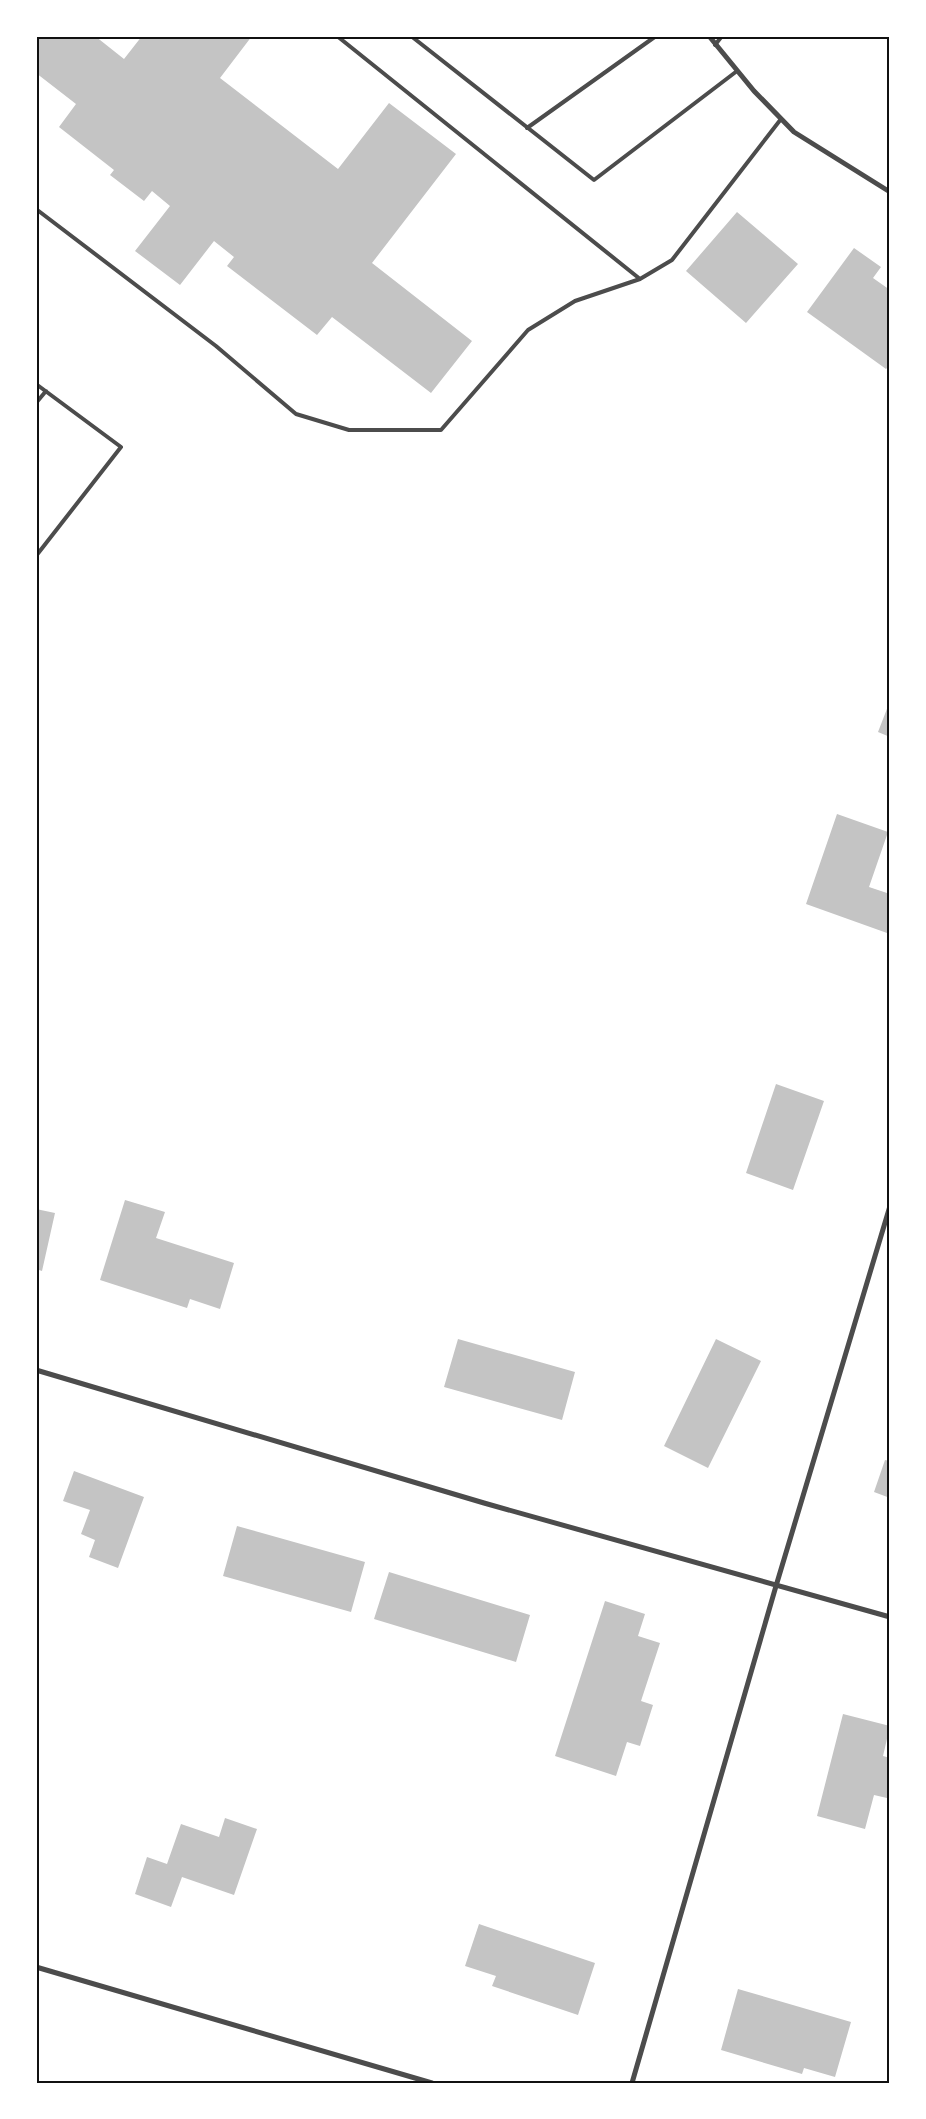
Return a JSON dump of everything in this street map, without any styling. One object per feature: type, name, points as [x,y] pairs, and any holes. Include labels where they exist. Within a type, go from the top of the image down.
[{"type":"street","points":[[709,36],[737,71],[794,132],[890,192]]},
{"type":"street","points":[[632,2083],[776,1586],[890,1206]]},
{"type":"street","points":[[36,1370],[776,1586],[890,1617]]},
{"type":"street","points":[[36,1967],[432,2083]]},
{"type":"lane","points":[[336,36],[640,279]]},
{"type":"lane","points":[[411,36],[594,180],[737,71]]},
{"type":"lane","points":[[528,128],[656,36]]},
{"type":"lane","points":[[715,45],[722,36]]},
{"type":"lane","points":[[36,209],[216,346],[296,414],[349,430],[441,430],[528,330],[575,301],[640,279],[672,260],[781,119]]},
{"type":"lane","points":[[36,384],[121,447],[36,556]]},
{"type":"lane","points":[[36,403],[46,391]]},
{"type":"building","points":[[36,36],[95,36],[124,59],[142,36],[252,36],[220,78],[338,169],[389,103],[456,154],[372,263],[472,341],[431,393],[332,317],[317,335],[227,266],[234,257],[214,241],[180,285],[135,251],[170,206],[152,191],[144,201],[110,175],[114,170],[59,127],[76,104],[36,73]]},
{"type":"building","points":[[737,212],[798,264],[746,323],[686,271]]},
{"type":"building","points":[[854,248],[881,267],[873,278],[890,290],[890,365],[886,369],[807,312]]},
{"type":"building","points":[[890,701],[890,737],[878,732]]},
{"type":"building","points":[[837,814],[888,832],[869,887],[890,894],[890,923],[887,933],[806,904]]},
{"type":"building","points":[[776,1084],[824,1101],[793,1190],[746,1173]]},
{"type":"building","points":[[125,1200],[165,1212],[156,1238],[234,1263],[220,1309],[190,1299],[187,1308],[100,1280]]},
{"type":"building","points":[[36,1209],[55,1213],[42,1271],[36,1269]]},
{"type":"building","points":[[458,1339],[575,1372],[562,1420],[444,1387]]},
{"type":"building","points":[[716,1339],[761,1361],[708,1468],[664,1446]]},
{"type":"building","points":[[885,1460],[890,1461],[890,1498],[874,1492]]},
{"type":"building","points":[[74,1471],[144,1497],[118,1568],[89,1557],[95,1540],[81,1534],[90,1510],[63,1501]]},
{"type":"building","points":[[237,1526],[365,1562],[351,1612],[223,1576]]},
{"type":"building","points":[[389,1572],[530,1615],[516,1662],[374,1619]]},
{"type":"building","points":[[605,1601],[645,1614],[638,1636],[660,1643],[641,1701],[653,1705],[640,1746],[627,1742],[616,1776],[555,1756]]},
{"type":"building","points":[[843,1714],[890,1726],[883,1756],[890,1758],[890,1788],[887,1798],[874,1795],[865,1829],[817,1816]]},
{"type":"building","points":[[225,1818],[257,1829],[234,1895],[182,1877],[171,1907],[135,1894],[147,1857],[167,1864],[181,1824],[219,1837]]},
{"type":"building","points":[[479,1924],[595,1963],[578,2015],[492,1986],[496,1976],[465,1966]]},
{"type":"building","points":[[738,1989],[851,2022],[835,2077],[804,2068],[802,2074],[721,2050]]}]
